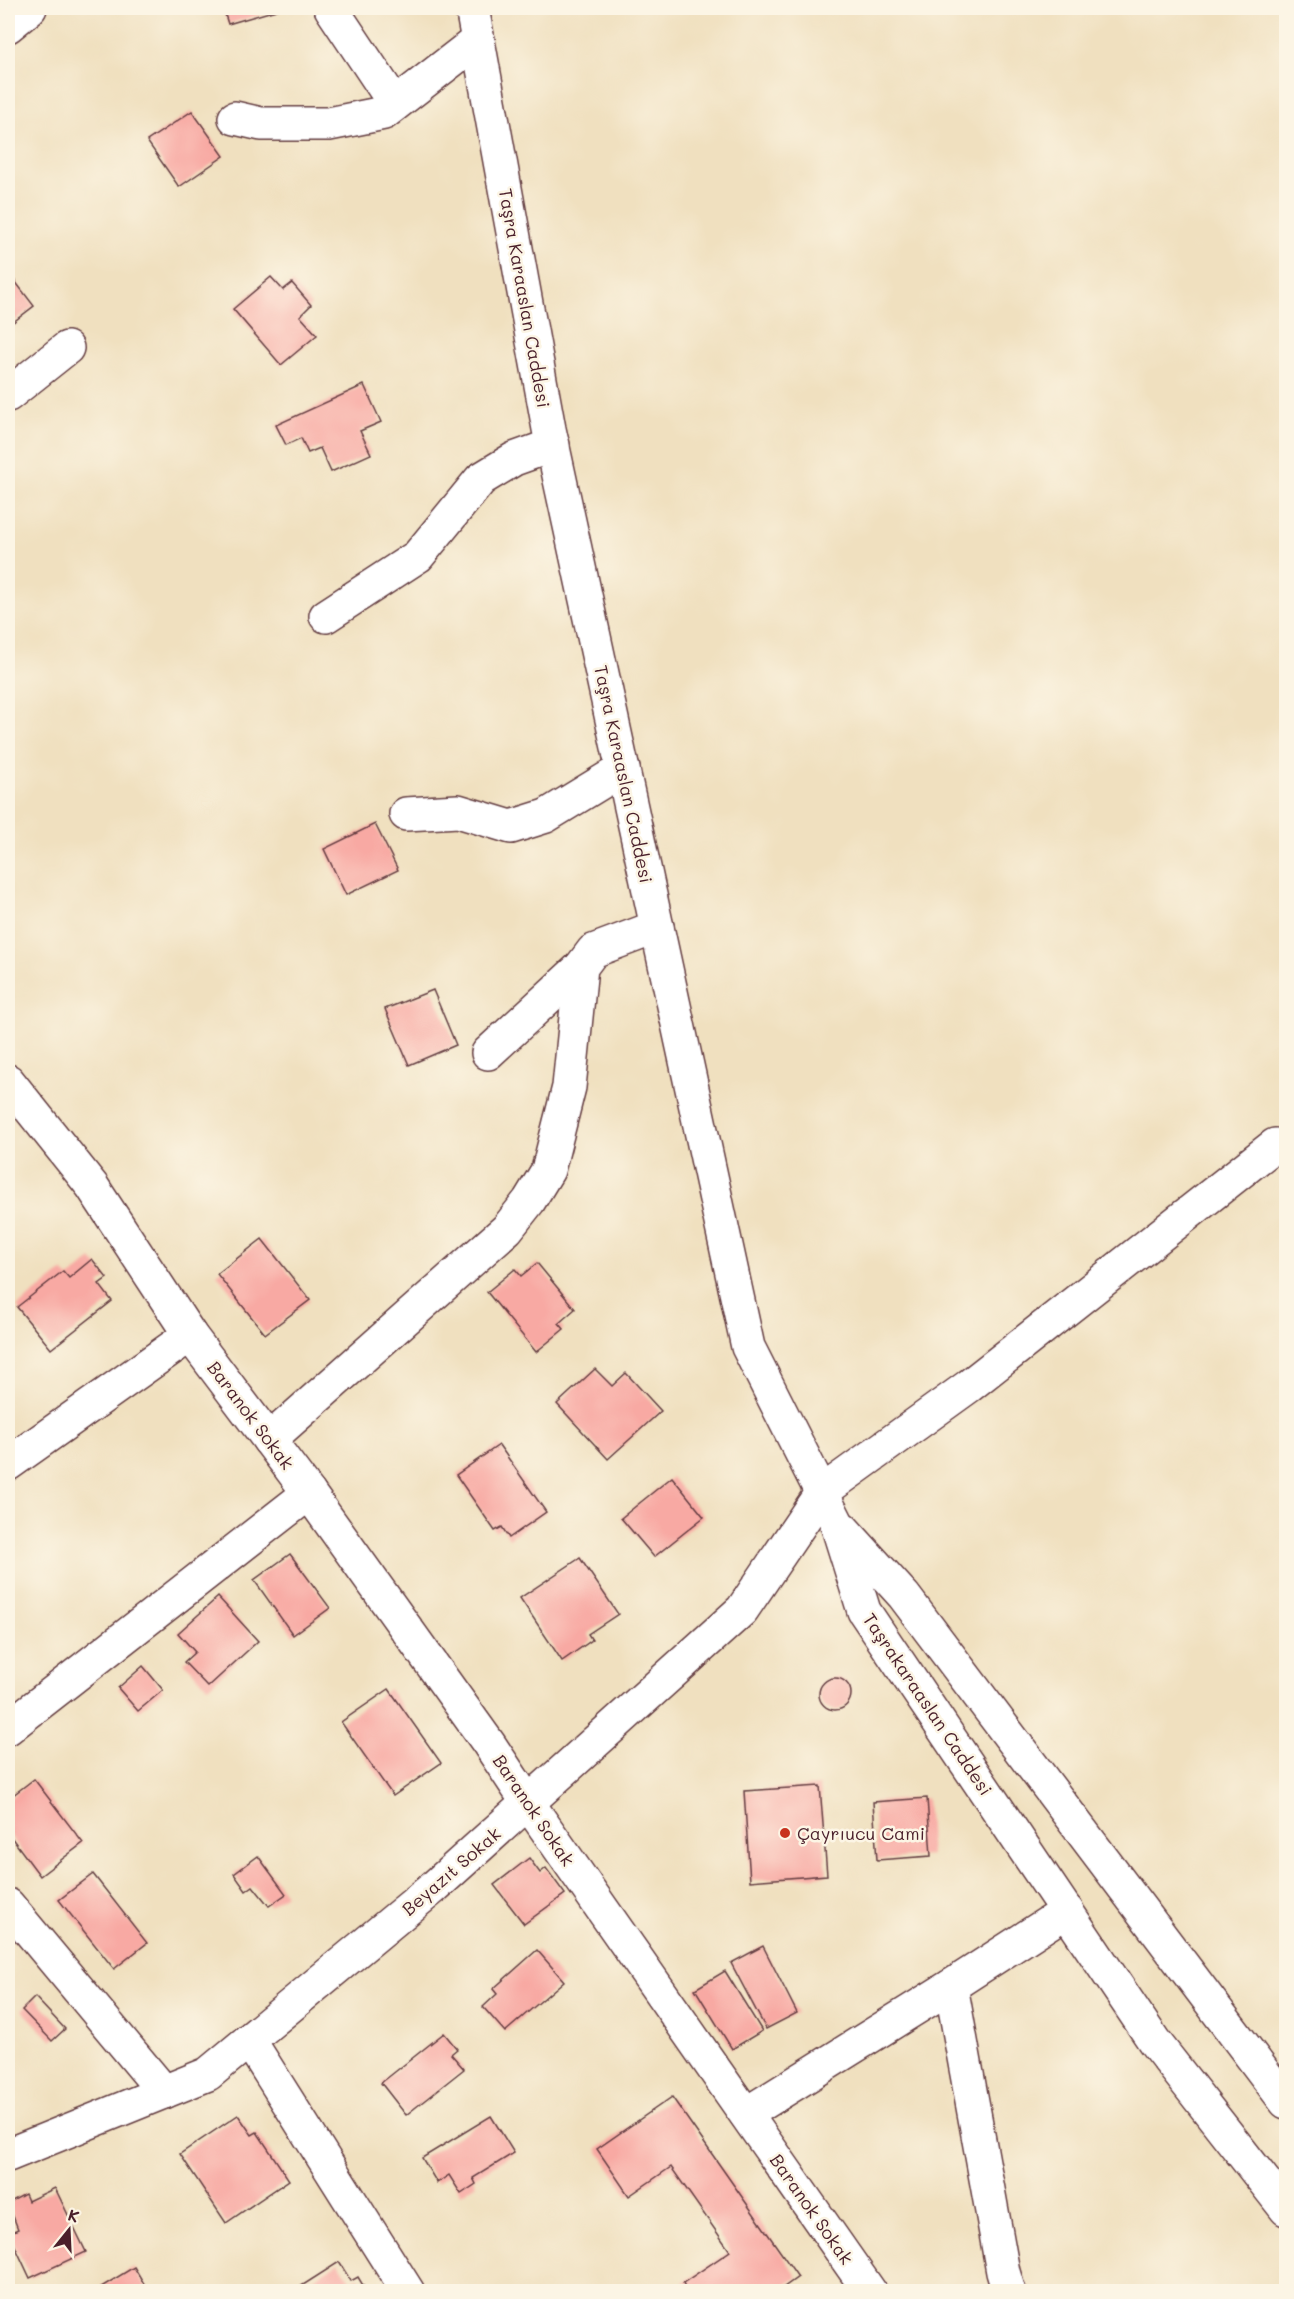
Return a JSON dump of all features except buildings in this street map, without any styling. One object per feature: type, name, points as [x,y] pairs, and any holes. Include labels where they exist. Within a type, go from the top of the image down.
[{"type":"street","points":[[8,26],[30,8]]},
{"type":"street","points":[[331,8],[395,105]]},
{"type":"street","name":"Taşra Karaaslan Caddesi","points":[[472,8],[553,445],[748,1347],[829,1506]]},
{"type":"street","points":[[235,118],[261,124],[329,124],[384,113],[478,40]]},
{"type":"street","points":[[8,395],[67,348]]},
{"type":"street","points":[[326,616],[418,556],[481,479],[514,459],[553,445]]},
{"type":"street","points":[[406,814],[458,811],[511,826],[546,816],[623,769]]},
{"type":"street","points":[[488,1053],[581,967],[593,951],[657,927]]},
{"type":"street","points":[[269,1440],[507,1229],[529,1201],[548,1170],[569,1087],[581,967]]},
{"type":"street","name":"Baranok Sokak","points":[[8,1081],[92,1186],[190,1335],[309,1493],[489,1744],[870,2292]]},
{"type":"street","points":[[1283,1147],[969,1386],[829,1506],[904,1596],[1287,2102]]},
{"type":"street","points":[[8,1464],[190,1335]]},
{"type":"street","points":[[8,1728],[309,1493]]},
{"type":"street","name":"Beyazıt Sokak","points":[[8,2155],[208,2074],[433,1888],[742,1610],[829,1506]]},
{"type":"street","name":"Taşrakaraaslan Caddesi","points":[[829,1506],[864,1611],[1155,2042],[1287,2209]]},
{"type":"street","points":[[8,1905],[164,2092]]},
{"type":"street","points":[[746,2114],[1067,1911]]},
{"type":"street","points":[[951,1986],[1003,2272],[1009,2292]]},
{"type":"street","points":[[249,2040],[408,2292]]},
{"type":"place","name":"Çayrıucu Cami","points":[[785,1833]]}]
